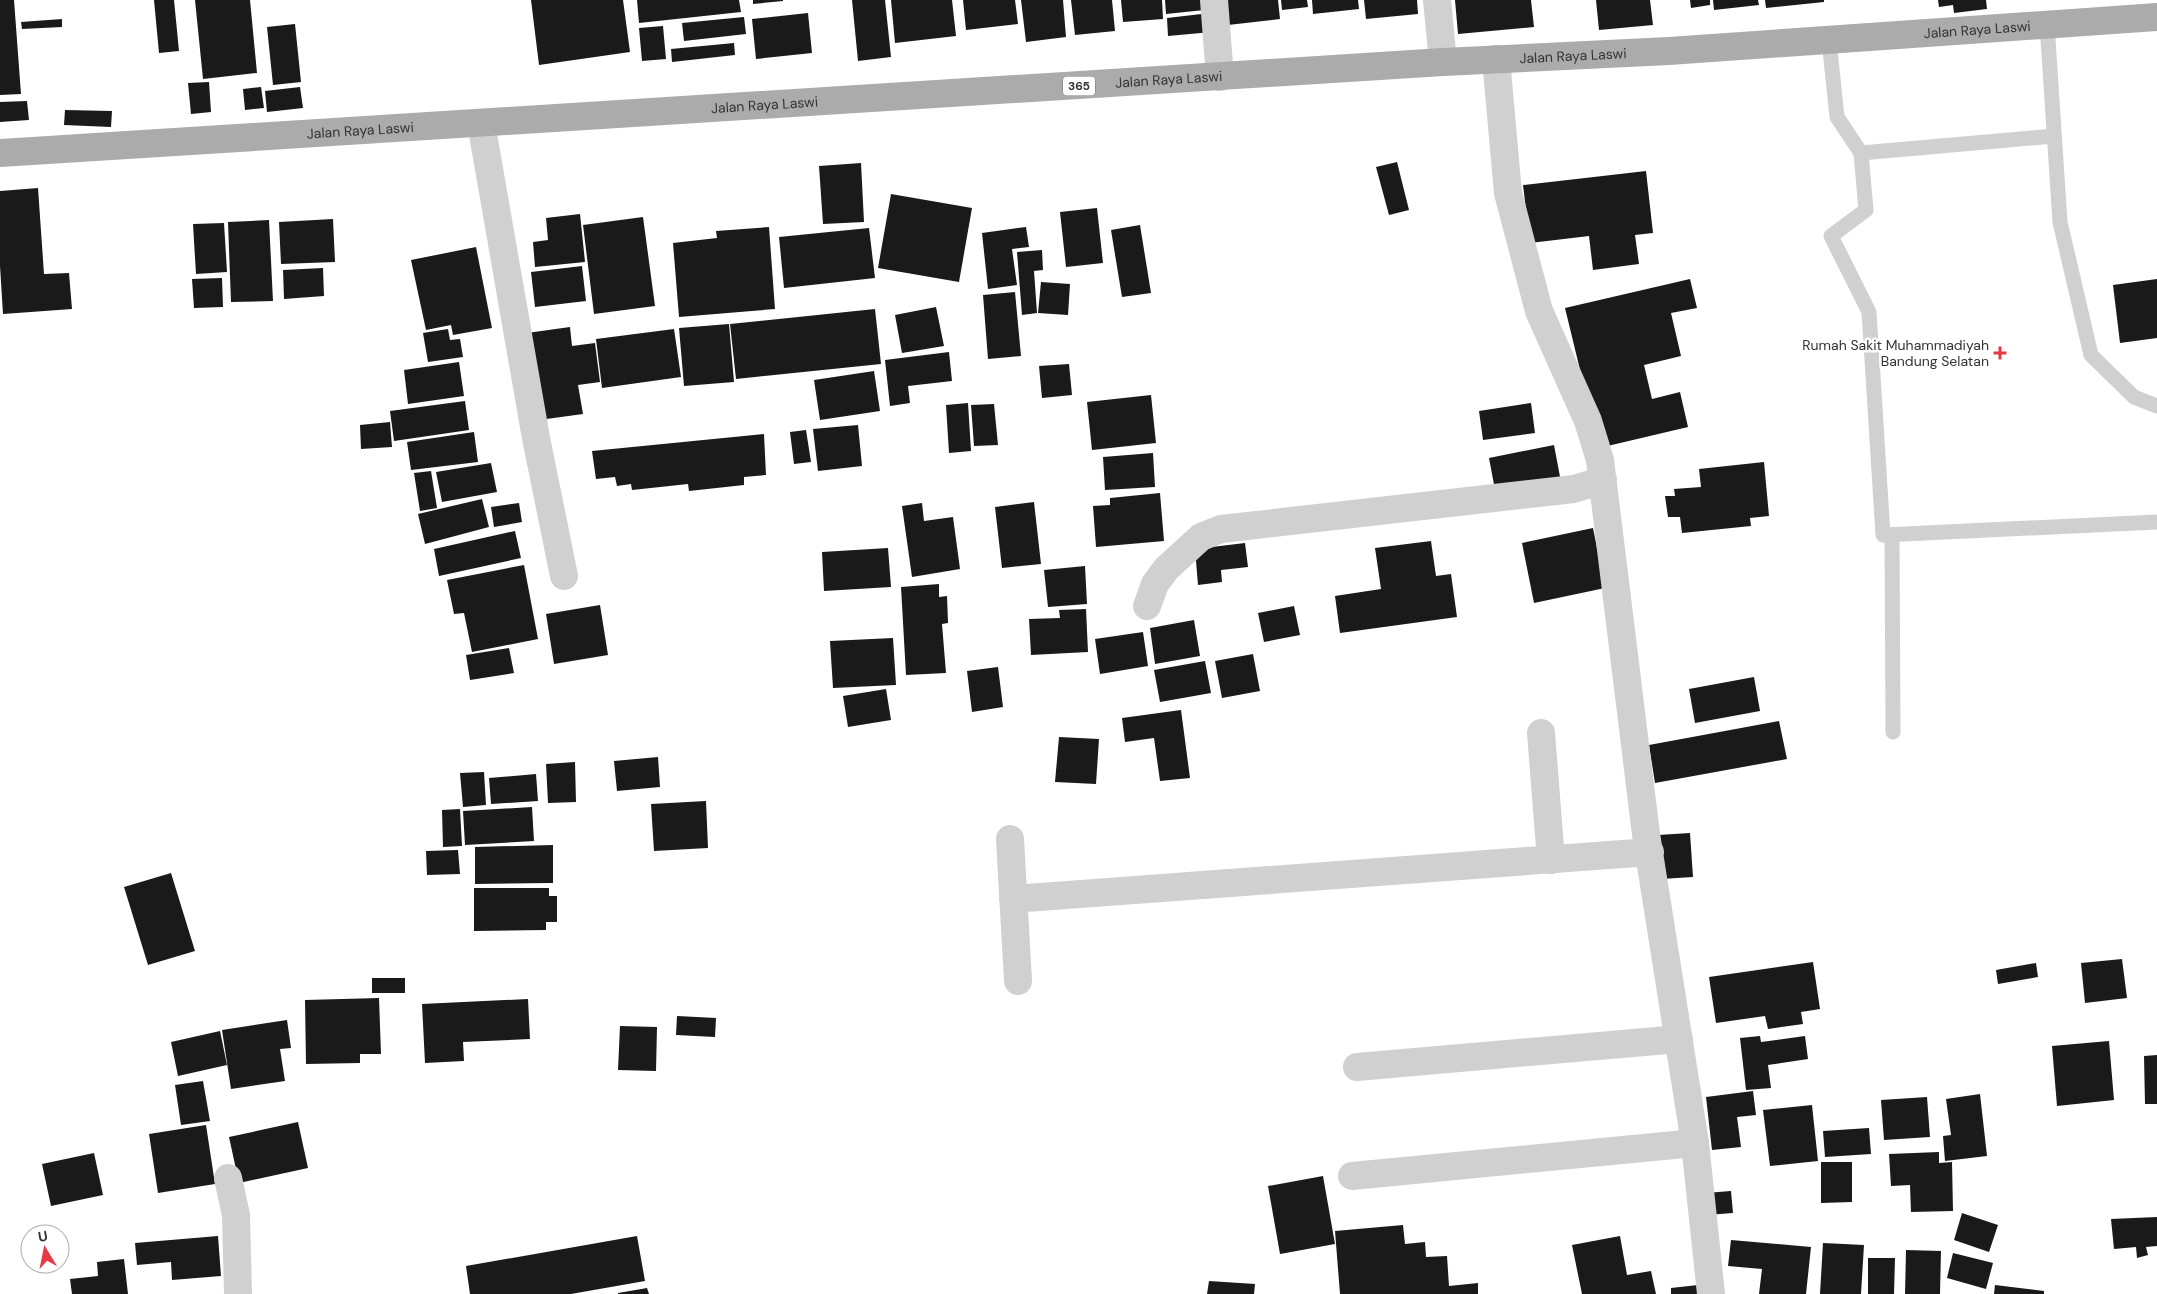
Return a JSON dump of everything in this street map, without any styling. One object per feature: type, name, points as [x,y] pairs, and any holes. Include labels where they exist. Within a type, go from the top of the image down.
[{"type":"main road","name":"Jalan Raya Laswi","points":[[0,153],[1443,62],[1669,51],[2157,17]]},
{"type":"street","points":[[1214,0],[1220,77]]},
{"type":"street","points":[[1437,0],[1443,62]]},
{"type":"street","points":[[1496,59],[1508,193],[1539,311],[1588,421],[1600,460],[1650,852],[1695,1144],[1711,1294]]},
{"type":"street","points":[[481,123],[536,438],[564,576]]},
{"type":"street","points":[[1147,606],[1155,584],[1166,569],[1201,537],[1221,529],[1574,488],[1603,480]]},
{"type":"street","points":[[1541,733],[1551,860]]},
{"type":"street","points":[[1010,839],[1018,981]]},
{"type":"street","points":[[1013,899],[1650,852]]},
{"type":"street","points":[[1357,1067],[1679,1039]]},
{"type":"street","points":[[1352,1176],[1695,1144]]},
{"type":"street","points":[[228,1178],[236,1215],[238,1294]]},
{"type":"lane","points":[[2047,24],[2060,222],[2091,355],[2134,397],[2157,406]]},
{"type":"lane","points":[[1829,40],[1837,118],[1861,153],[1866,210],[1831,236],[1869,312],[1883,535],[2157,522]]},
{"type":"lane","points":[[1861,153],[2054,136]]},
{"type":"lane","points":[[1892,534],[1892,732]]},
{"type":"building","points":[[0,0],[14,0],[21,94],[0,95]]},
{"type":"building","points":[[154,0],[174,0],[179,51],[159,53]]},
{"type":"building","points":[[195,0],[250,0],[257,73],[203,79]]},
{"type":"building","points":[[531,0],[623,0],[630,52],[539,65]]},
{"type":"building","points":[[637,0],[739,0],[741,12],[639,23]]},
{"type":"building","points":[[753,0],[783,0],[783,1],[753,4]]},
{"type":"building","points":[[852,0],[885,0],[891,57],[858,61]]},
{"type":"building","points":[[891,0],[952,0],[956,36],[895,43]]},
{"type":"building","points":[[963,0],[1015,0],[1018,24],[966,30]]},
{"type":"building","points":[[1021,0],[1063,0],[1066,37],[1026,42]]},
{"type":"building","points":[[1071,0],[1112,0],[1115,31],[1075,35]]},
{"type":"building","points":[[1121,0],[1162,0],[1163,19],[1123,22]]},
{"type":"building","points":[[1165,0],[1213,0],[1214,9],[1166,14]]},
{"type":"building","points":[[1225,0],[1278,0],[1280,19],[1228,25]]},
{"type":"building","points":[[1281,0],[1307,0],[1308,7],[1282,10]]},
{"type":"building","points":[[1312,0],[1358,0],[1359,9],[1313,14]]},
{"type":"building","points":[[1364,0],[1417,0],[1418,14],[1366,19]]},
{"type":"building","points":[[1455,0],[1531,0],[1534,27],[1458,34]]},
{"type":"building","points":[[1596,0],[1650,0],[1653,25],[1599,30]]},
{"type":"building","points":[[1690,0],[1710,0],[1710,5],[1691,8]]},
{"type":"building","points":[[1713,0],[1758,0],[1759,5],[1714,10]]},
{"type":"building","points":[[1765,0],[1824,0],[1824,2],[1766,8]]},
{"type":"building","points":[[1938,0],[1986,0],[1987,9],[1954,13],[1953,5],[1939,7]]},
{"type":"building","points":[[808,13],[812,53],[756,59],[752,19]]},
{"type":"building","points":[[1210,13],[1212,32],[1168,36],[1167,18]]},
{"type":"building","points":[[744,17],[746,34],[684,41],[682,23]]},
{"type":"building","points":[[62,19],[62,27],[22,29],[21,22]]},
{"type":"building","points":[[295,24],[301,82],[273,85],[267,27]]},
{"type":"building","points":[[663,26],[666,59],[642,61],[639,28]]},
{"type":"building","points":[[734,43],[735,55],[672,62],[671,49]]},
{"type":"building","points":[[209,82],[211,112],[191,114],[188,83]]},
{"type":"building","points":[[261,87],[264,108],[245,110],[243,89]]},
{"type":"building","points":[[300,87],[303,108],[267,112],[265,91]]},
{"type":"building","points":[[27,101],[29,120],[0,122],[0,102]]},
{"type":"building","points":[[65,110],[112,111],[111,127],[64,125]]},
{"type":"building","points":[[1397,162],[1409,210],[1389,215],[1376,167]]},
{"type":"building","points":[[861,163],[864,222],[823,224],[819,166]]},
{"type":"building","points":[[1646,171],[1653,233],[1635,235],[1639,264],[1593,270],[1589,236],[1530,243],[1523,185]]},
{"type":"building","points":[[38,188],[44,274],[69,273],[72,309],[3,314],[0,266],[0,191]]},
{"type":"building","points":[[891,194],[972,208],[959,282],[878,268]]},
{"type":"building","points":[[1097,208],[1103,263],[1066,267],[1060,212]]},
{"type":"building","points":[[580,214],[585,262],[535,267],[533,242],[548,240],[546,218]]},
{"type":"building","points":[[643,217],[655,306],[594,314],[583,225]]},
{"type":"building","points":[[333,219],[335,262],[281,264],[279,222]]},
{"type":"building","points":[[269,220],[273,301],[231,302],[228,222]]},
{"type":"building","points":[[224,223],[227,272],[196,274],[193,224]]},
{"type":"building","points":[[1140,225],[1151,293],[1122,297],[1111,230]]},
{"type":"building","points":[[769,227],[775,309],[679,317],[673,243],[717,238],[716,231]]},
{"type":"building","points":[[1026,227],[1029,247],[1012,249],[1017,285],[988,289],[982,233]]},
{"type":"building","points":[[869,228],[875,278],[784,288],[779,237]]},
{"type":"building","points":[[476,247],[492,328],[453,335],[451,325],[426,330],[411,260]]},
{"type":"building","points":[[1042,250],[1043,270],[1034,271],[1037,313],[1022,315],[1017,252]]},
{"type":"building","points":[[582,266],[586,301],[535,307],[531,272]]},
{"type":"building","points":[[323,268],[324,296],[284,299],[283,270]]},
{"type":"building","points":[[222,278],[223,307],[194,308],[192,279]]},
{"type":"building","points":[[1690,279],[1697,308],[1671,313],[1681,356],[1644,365],[1652,399],[1680,392],[1688,427],[1599,448],[1565,308]]},
{"type":"building","points":[[2157,279],[2157,338],[2120,343],[2113,285]]},
{"type":"building","points":[[1041,282],[1070,284],[1068,315],[1038,313]]},
{"type":"building","points":[[1015,292],[1021,356],[988,359],[983,295]]},
{"type":"building","points":[[936,307],[944,346],[902,353],[895,315]]},
{"type":"building","points":[[875,309],[881,364],[736,379],[730,324]]},
{"type":"building","points":[[729,324],[734,382],[684,386],[679,328]]},
{"type":"building","points":[[570,327],[572,346],[595,343],[600,382],[578,385],[583,414],[539,420],[527,333]]},
{"type":"building","points":[[448,329],[450,340],[460,339],[463,357],[428,362],[423,333]]},
{"type":"building","points":[[674,329],[681,377],[602,388],[596,339]]},
{"type":"building","points":[[949,352],[952,381],[908,386],[910,403],[890,406],[885,360]]},
{"type":"building","points":[[459,362],[464,396],[408,404],[404,370]]},
{"type":"building","points":[[1069,364],[1072,395],[1042,398],[1039,366]]},
{"type":"building","points":[[874,371],[880,411],[820,420],[814,380]]},
{"type":"building","points":[[1151,395],[1156,443],[1092,450],[1087,402]]},
{"type":"building","points":[[465,401],[469,430],[394,441],[390,411]]},
{"type":"building","points":[[968,403],[971,451],[949,453],[946,405]]},
{"type":"building","points":[[1531,403],[1535,433],[1483,440],[1479,411]]},
{"type":"building","points":[[994,404],[998,445],[974,446],[971,405]]},
{"type":"building","points":[[390,422],[392,447],[361,449],[360,425]]},
{"type":"building","points":[[858,425],[862,466],[818,471],[813,429]]},
{"type":"building","points":[[806,430],[811,462],[794,464],[790,432]]},
{"type":"building","points":[[474,432],[478,462],[411,470],[407,442]]},
{"type":"building","points":[[764,434],[766,475],[744,477],[744,485],[689,491],[688,484],[632,490],[631,484],[617,486],[615,477],[596,479],[592,451]]},
{"type":"building","points":[[1554,445],[1561,482],[1496,495],[1489,458]]},
{"type":"building","points":[[1153,453],[1155,487],[1105,490],[1103,457]]},
{"type":"building","points":[[1764,462],[1769,516],[1750,518],[1751,526],[1682,533],[1680,517],[1668,517],[1665,496],[1675,496],[1674,489],[1701,487],[1699,469]]},
{"type":"building","points":[[491,463],[497,492],[442,502],[436,472]]},
{"type":"building","points":[[431,471],[437,508],[420,511],[414,473]]},
{"type":"building","points":[[1160,493],[1164,541],[1096,547],[1093,506],[1110,505],[1110,498]]},
{"type":"building","points":[[482,499],[489,527],[425,544],[418,514]]},
{"type":"building","points":[[1034,502],[1041,564],[1002,568],[995,507]]},
{"type":"building","points":[[519,503],[522,522],[494,527],[491,507]]},
{"type":"building","points":[[922,503],[924,521],[953,517],[960,569],[912,577],[902,506]]},
{"type":"building","points":[[1593,528],[1605,588],[1534,603],[1522,543]]},
{"type":"building","points":[[515,531],[521,558],[439,576],[434,549]]},
{"type":"building","points":[[1431,541],[1436,576],[1451,574],[1457,617],[1340,633],[1335,596],[1381,589],[1375,548]]},
{"type":"building","points":[[1245,543],[1248,567],[1221,570],[1222,582],[1198,585],[1195,549]]},
{"type":"building","points":[[888,548],[891,587],[824,591],[822,552]]},
{"type":"building","points":[[524,565],[538,639],[472,652],[464,613],[454,614],[447,580]]},
{"type":"building","points":[[1085,566],[1087,604],[1048,607],[1044,570]]},
{"type":"building","points":[[939,584],[939,597],[947,596],[948,623],[942,624],[946,673],[906,675],[901,587]]},
{"type":"building","points":[[600,605],[608,655],[554,664],[546,614]]},
{"type":"building","points":[[1294,606],[1300,635],[1264,642],[1258,613]]},
{"type":"building","points":[[1086,609],[1088,652],[1031,655],[1029,619],[1060,618],[1059,610]]},
{"type":"building","points":[[1194,620],[1200,656],[1155,664],[1150,628]]},
{"type":"building","points":[[1143,632],[1148,666],[1100,674],[1095,639]]},
{"type":"building","points":[[893,638],[896,685],[833,688],[830,641]]},
{"type":"building","points":[[509,648],[514,673],[470,680],[466,655]]},
{"type":"building","points":[[1253,654],[1260,691],[1222,698],[1215,661]]},
{"type":"building","points":[[1205,661],[1211,693],[1160,702],[1154,670]]},
{"type":"building","points":[[998,667],[1003,707],[972,712],[967,671]]},
{"type":"building","points":[[1754,677],[1760,711],[1695,723],[1689,689]]},
{"type":"building","points":[[886,689],[891,720],[848,727],[843,696]]},
{"type":"building","points":[[1181,710],[1190,778],[1160,781],[1154,738],[1125,742],[1122,718]]},
{"type":"building","points":[[1779,721],[1787,759],[1655,783],[1649,745]]},
{"type":"building","points":[[1059,737],[1099,739],[1096,784],[1055,782]]},
{"type":"building","points":[[658,757],[660,787],[617,791],[614,761]]},
{"type":"building","points":[[575,762],[576,802],[548,803],[546,764]]},
{"type":"building","points":[[484,772],[486,805],[463,807],[460,773]]},
{"type":"building","points":[[536,774],[538,801],[491,804],[489,778]]},
{"type":"building","points":[[706,801],[708,848],[654,851],[651,804]]},
{"type":"building","points":[[532,807],[534,841],[465,845],[463,811]]},
{"type":"building","points":[[460,809],[462,846],[443,847],[442,810]]},
{"type":"building","points":[[1690,833],[1693,877],[1661,879],[1658,835]]},
{"type":"building","points":[[553,845],[553,883],[475,884],[475,847]]},
{"type":"building","points":[[458,850],[460,874],[427,875],[426,851]]},
{"type":"building","points":[[171,873],[195,951],[148,965],[124,887]]},
{"type":"building","points":[[474,888],[549,888],[549,896],[557,896],[557,922],[546,922],[546,930],[474,931]]},
{"type":"building","points":[[2122,959],[2127,998],[2085,1003],[2081,963]]},
{"type":"building","points":[[1813,962],[1820,1009],[1801,1012],[1803,1024],[1768,1029],[1765,1016],[1716,1023],[1709,977]]},
{"type":"building","points":[[2036,963],[2038,977],[1998,984],[1996,970]]},
{"type":"building","points":[[372,978],[405,978],[405,993],[372,993]]},
{"type":"building","points":[[379,998],[381,1054],[360,1054],[360,1063],[306,1064],[305,1000]]},
{"type":"building","points":[[528,999],[530,1039],[463,1042],[464,1061],[425,1063],[422,1004]]},
{"type":"building","points":[[677,1016],[716,1018],[715,1037],[676,1035]]},
{"type":"building","points":[[287,1020],[291,1048],[280,1049],[285,1081],[231,1089],[222,1030]]},
{"type":"building","points":[[620,1026],[657,1027],[656,1071],[618,1070]]},
{"type":"building","points":[[220,1031],[227,1065],[178,1076],[171,1042]]},
{"type":"building","points":[[1760,1036],[1761,1042],[1805,1036],[1808,1059],[1768,1065],[1771,1088],[1746,1090],[1740,1038]]},
{"type":"building","points":[[2109,1041],[2114,1100],[2057,1106],[2052,1046]]},
{"type":"building","points":[[2157,1055],[2157,1104],[2145,1104],[2144,1056]]},
{"type":"building","points":[[203,1081],[210,1121],[181,1125],[175,1085]]},
{"type":"building","points":[[1753,1091],[1756,1115],[1737,1117],[1741,1147],[1712,1150],[1706,1097]]},
{"type":"building","points":[[1980,1094],[1987,1156],[1945,1161],[1943,1136],[1951,1135],[1946,1099]]},
{"type":"building","points":[[1927,1097],[1930,1137],[1884,1140],[1881,1100]]},
{"type":"building","points":[[1812,1105],[1818,1161],[1770,1166],[1763,1110]]},
{"type":"building","points":[[298,1122],[308,1168],[239,1183],[229,1137]]},
{"type":"building","points":[[206,1125],[215,1184],[158,1193],[149,1134]]},
{"type":"building","points":[[1869,1128],[1871,1154],[1825,1157],[1823,1131]]},
{"type":"building","points":[[1939,1152],[1939,1163],[1952,1162],[1953,1211],[1911,1212],[1910,1185],[1891,1186],[1889,1154]]},
{"type":"building","points":[[94,1153],[103,1195],[51,1206],[42,1164]]},
{"type":"building","points":[[1821,1162],[1852,1162],[1852,1202],[1821,1203]]},
{"type":"building","points":[[1323,1176],[1335,1244],[1280,1254],[1268,1186]]},
{"type":"building","points":[[1731,1191],[1733,1213],[1707,1215],[1705,1193]]},
{"type":"building","points":[[1962,1213],[1998,1225],[1989,1252],[1954,1240]]},
{"type":"building","points":[[2157,1217],[2157,1246],[2146,1247],[2148,1255],[2137,1258],[2136,1247],[2114,1249],[2111,1219]]},
{"type":"building","points":[[1403,1225],[1405,1244],[1425,1242],[1426,1257],[1447,1256],[1449,1286],[1478,1283],[1478,1294],[1340,1294],[1335,1231]]},
{"type":"building","points":[[218,1236],[221,1276],[172,1280],[171,1262],[137,1265],[135,1243]]},
{"type":"building","points":[[637,1236],[645,1281],[571,1294],[470,1294],[466,1266]]},
{"type":"building","points":[[1620,1236],[1627,1275],[1651,1271],[1656,1294],[1582,1294],[1572,1245]]},
{"type":"building","points":[[1731,1240],[1811,1247],[1806,1294],[1759,1294],[1762,1269],[1728,1266]]},
{"type":"building","points":[[1823,1243],[1864,1245],[1861,1294],[1820,1294]]},
{"type":"building","points":[[1906,1250],[1941,1251],[1940,1294],[1905,1294]]},
{"type":"building","points":[[1953,1253],[1993,1263],[1986,1289],[1947,1278]]},
{"type":"building","points":[[1868,1258],[1895,1258],[1894,1294],[1868,1294]]},
{"type":"building","points":[[124,1259],[128,1294],[72,1294],[70,1279],[98,1276],[97,1262]]},
{"type":"building","points":[[1209,1281],[1255,1284],[1254,1294],[1207,1294]]},
{"type":"building","points":[[1698,1285],[1699,1294],[1671,1294],[1671,1288]]},
{"type":"building","points":[[1995,1285],[2044,1291],[2044,1294],[1994,1294]]},
{"type":"building","points":[[647,1288],[649,1294],[618,1294],[618,1293]]},
{"type":"place","name":"Rumah Sakit Muhammadiyah Bandung Selatan","points":[[2000,353]]}]
